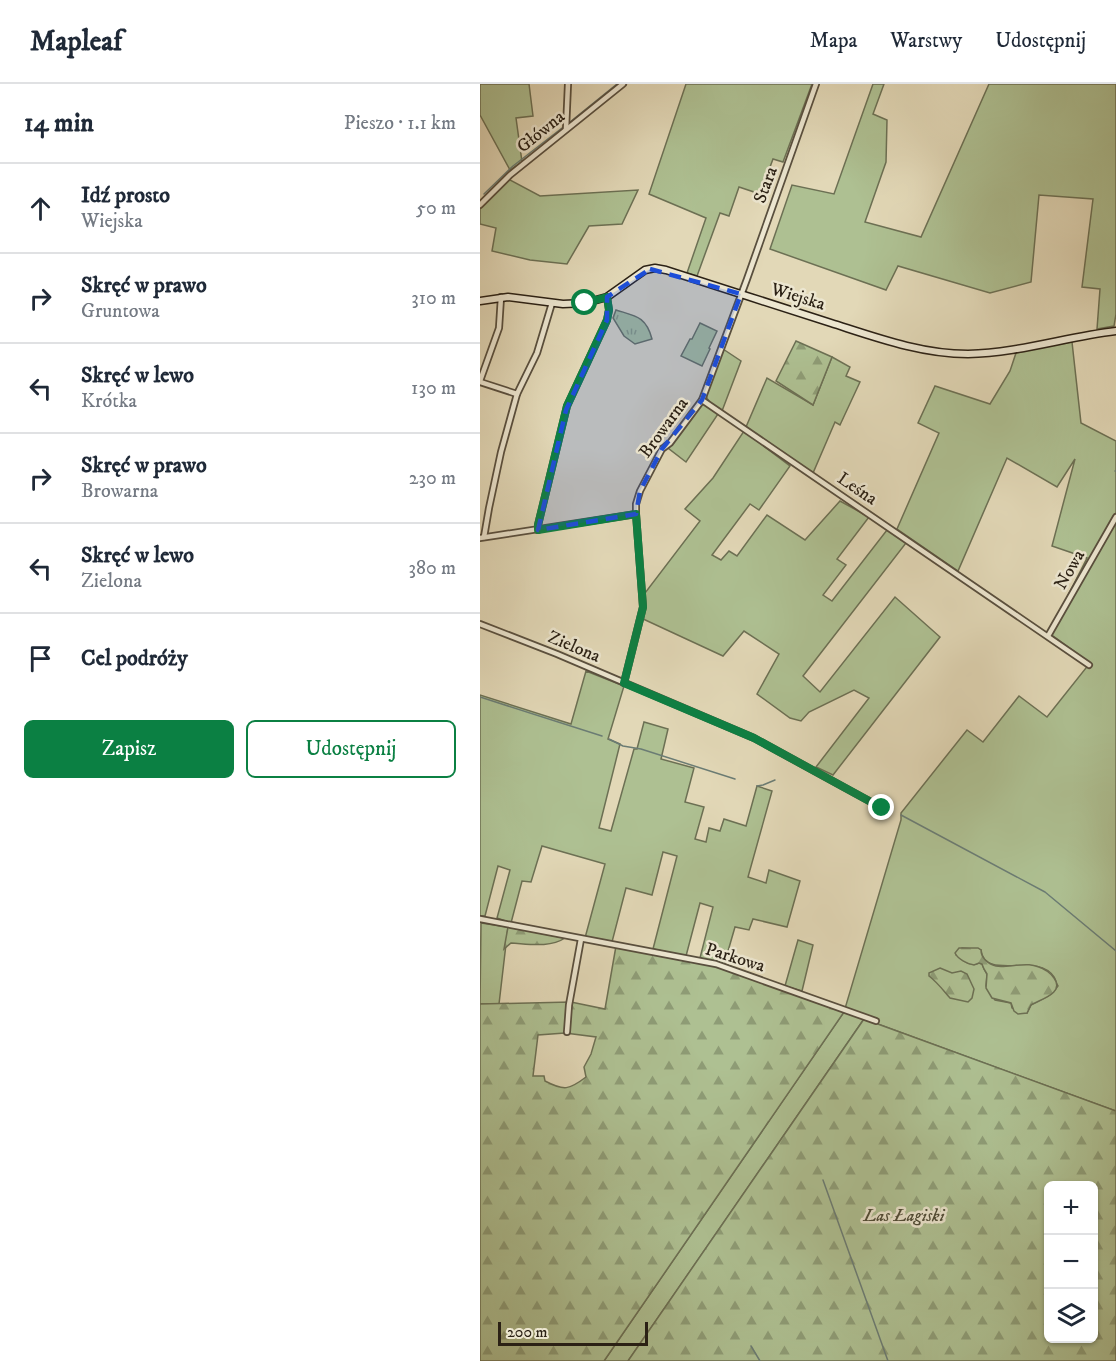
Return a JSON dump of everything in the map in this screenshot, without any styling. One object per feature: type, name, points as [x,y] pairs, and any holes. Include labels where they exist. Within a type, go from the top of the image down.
[{"type":"street","points":[[566,130],[568,84]]},
{"type":"street","name":"Główna","points":[[480,205],[510,175],[623,84]]},
{"type":"street","name":"Stara","points":[[741,294],[816,84]]},
{"type":"street","points":[[480,193],[484,200]]},
{"type":"street","name":"Wiejska","points":[[480,301],[501,297],[552,303],[585,303],[607,297],[642,272],[655,268],[872,336],[915,348],[940,352],[994,353],[1116,332]]},
{"type":"street","points":[[702,400],[741,294]]},
{"type":"street","points":[[501,297],[500,328],[480,382],[518,394]]},
{"type":"street","points":[[538,530],[550,470],[566,410],[607,320],[609,310],[607,297]]},
{"type":"street","points":[[552,303],[537,353],[518,394],[501,452],[482,538],[636,514]]},
{"type":"street","name":"Browarna","points":[[624,683],[643,607],[636,504],[640,491],[662,448],[670,443],[702,400]]},
{"type":"street","name":"Leśna","points":[[702,400],[1089,665]]},
{"type":"street","name":"Nowa","points":[[1048,636],[1116,517]]},
{"type":"street","name":"Zielona","points":[[480,624],[557,654],[754,738],[882,808]]},
{"type":"street","name":"Parkowa","points":[[480,919],[716,964],[876,1021]]},
{"type":"street","points":[[567,1032],[569,1005],[581,939]]},
{"type":"highlighted area","points":[[650,269],[741,294],[702,400],[662,449],[640,491],[636,514],[538,530],[566,410],[607,320],[607,297]]},
{"type":"green space","points":[[480,84],[529,84],[533,116],[516,118],[522,162],[510,170],[480,115]]},
{"type":"green space","points":[[686,84],[812,84],[783,162],[773,159],[760,194],[739,187],[729,216],[720,213],[697,276],[687,273],[706,218],[649,194]]},
{"type":"green space","points":[[873,84],[884,84],[873,114],[887,120],[886,162],[865,222],[921,237],[989,84],[1116,84],[1116,314],[1114,326],[1097,329],[1100,289],[1082,287],[1093,199],[1039,195],[1031,282],[990,293],[898,266],[886,290],[770,249],[792,185],[834,194]]},
{"type":"green space","points":[[508,179],[540,196],[638,190],[622,224],[589,226],[567,264],[530,260],[492,251],[496,228],[480,224],[480,209]]},
{"type":"green space","points":[[616,310],[643,321],[652,339],[635,344],[624,336],[613,318]]},
{"type":"green space","points":[[700,323],[717,331],[702,366],[681,356]]},
{"type":"green space","points":[[796,341],[832,357],[813,405],[776,381]]},
{"type":"green space","points":[[1072,342],[1081,423],[1116,441],[1116,1111],[864,1019],[628,1361],[604,1361],[844,1012],[901,820],[901,813],[967,730],[983,742],[1019,696],[1047,717],[1090,663],[1049,633],[1087,558],[1052,546],[1075,459],[1057,487],[1007,458],[958,571],[897,529],[939,433],[918,423],[935,386],[990,404],[1010,371],[1016,353]],"holes":[[[962,948],[981,950],[985,959],[992,964],[1036,966],[1046,970],[1054,977],[1058,986],[1049,995],[1031,1005],[1027,1013],[1012,1008],[1011,1003],[995,1000],[986,986],[987,974],[982,964],[970,964],[956,955]]]},
{"type":"green space","points":[[723,349],[741,361],[722,411],[709,402],[706,394]]},
{"type":"green space","points":[[832,357],[850,367],[846,376],[860,382],[840,425],[835,422],[813,473],[746,427],[767,378],[813,405]]},
{"type":"green space","points":[[703,404],[718,414],[686,462],[668,448]]},
{"type":"green space","points":[[744,431],[790,466],[759,510],[750,504],[712,555],[721,560],[729,551],[737,556],[767,515],[805,540],[840,501],[869,517],[837,559],[846,565],[823,595],[832,601],[887,530],[906,543],[803,676],[820,692],[895,597],[940,637],[833,775],[816,767],[869,698],[854,690],[809,712],[801,721],[790,718],[757,694],[779,654],[744,631],[723,656],[641,618],[645,593],[700,521],[685,509],[713,478]]},
{"type":"green space","points":[[586,671],[624,686],[608,739],[620,744],[599,828],[611,831],[644,722],[668,729],[661,759],[694,768],[685,802],[704,807],[695,839],[706,842],[709,828],[720,831],[724,819],[746,826],[757,786],[772,791],[748,877],[766,883],[769,870],[800,881],[787,927],[753,919],[749,930],[735,927],[724,965],[700,958],[713,907],[700,903],[686,956],[653,949],[677,856],[663,852],[652,895],[626,888],[612,942],[585,938],[605,864],[542,846],[531,882],[522,881],[511,923],[497,918],[510,870],[498,866],[485,916],[480,916],[480,695],[571,724]]},
{"type":"green space","points":[[481,923],[508,927],[499,1004],[480,1004]]},
{"type":"green space","points":[[508,927],[565,938],[546,944],[511,943],[504,949]]},
{"type":"green space","points":[[798,940],[813,945],[802,991],[785,986]]},
{"type":"green space","points":[[616,946],[715,965],[844,1012],[604,1361],[480,1361],[480,1004],[571,1002],[605,1009]],"holes":[[[565,1033],[596,1037],[584,1067],[586,1077],[575,1085],[562,1088],[545,1081],[544,1076],[533,1076],[538,1035]]]},
{"type":"green space","points":[[959,948],[978,948],[990,964],[996,966],[1034,965],[1052,975],[1057,983],[1056,988],[1050,995],[1031,1005],[1027,1013],[1018,1014],[1011,1003],[992,998],[986,988],[987,974],[982,964],[974,965],[960,959],[955,953]]},
{"type":"green space","points":[[940,968],[952,973],[961,971],[967,974],[974,989],[972,998],[968,1002],[950,998],[929,976],[929,973]]},
{"type":"green space","name":"Las Łagiski","points":[[864,1019],[1116,1111],[1116,1361],[628,1361]]},
{"type":"waterway","points":[[570,122],[617,84]]},
{"type":"waterway","points":[[484,194],[513,166],[562,128]]},
{"type":"waterway","points":[[480,697],[602,736]]},
{"type":"waterway","points":[[609,739],[623,746],[641,749],[735,779]]},
{"type":"waterway","points":[[810,766],[830,777]]},
{"type":"waterway","points":[[757,786],[775,780]]},
{"type":"waterway","points":[[901,815],[1045,892],[1116,951]]},
{"type":"waterway","points":[[823,1180],[888,1361]]},
{"type":"waterway","points":[[751,1346],[760,1361]]},
{"type":"route","points":[[585,303],[607,297],[609,302],[607,320],[567,406],[550,470],[538,530],[636,514],[643,607],[624,683],[754,738],[882,808]]}]
